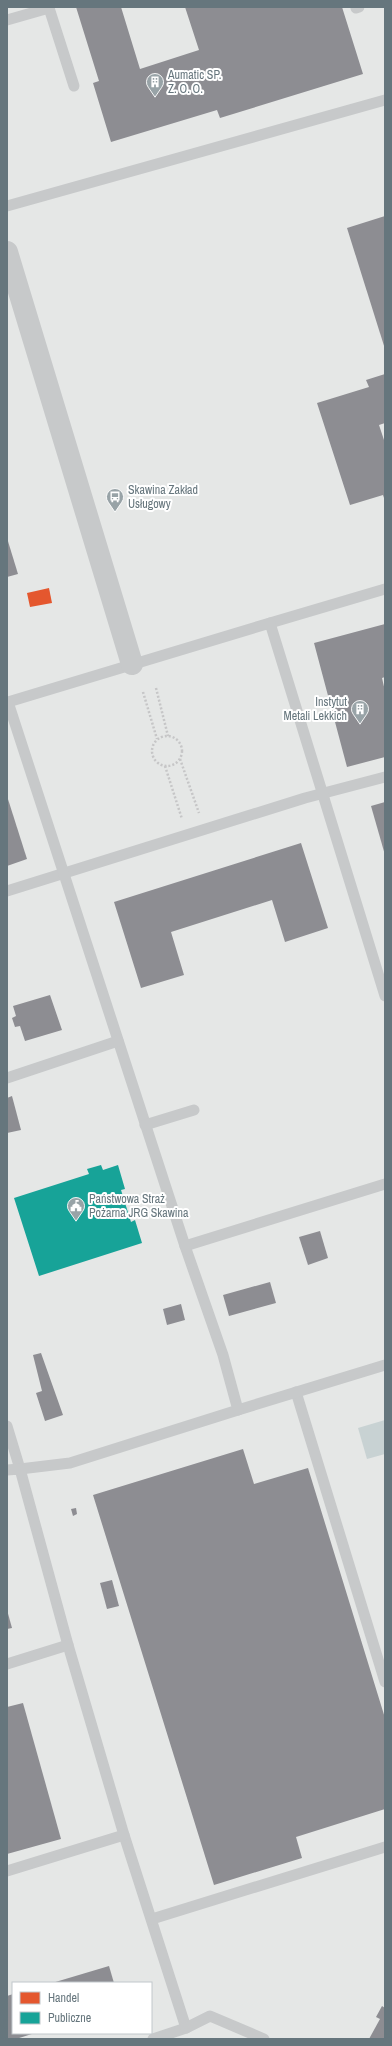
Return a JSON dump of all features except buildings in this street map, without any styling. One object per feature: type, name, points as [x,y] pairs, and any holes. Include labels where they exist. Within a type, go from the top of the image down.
[{"type":"street","points":[[7,252],[132,664]]},
{"type":"lane","points":[[7,20],[49,8],[74,86]]},
{"type":"lane","points":[[7,206],[385,100]]},
{"type":"lane","points":[[238,1410],[223,1355],[145,1125],[8,702],[385,589]]},
{"type":"lane","points":[[270,624],[321,794],[385,996]]},
{"type":"lane","points":[[7,891],[204,829],[321,794],[385,777]]},
{"type":"lane","points":[[7,1078],[118,1041]]},
{"type":"lane","points":[[145,1125],[194,1110]]},
{"type":"lane","points":[[185,1246],[385,1184]]},
{"type":"lane","points":[[7,1470],[70,1463],[385,1365]]},
{"type":"lane","points":[[296,1392],[385,1682]]},
{"type":"lane","points":[[7,1426],[68,1645],[124,1835],[186,2028]]},
{"type":"lane","points":[[7,1664],[68,1645]]},
{"type":"lane","points":[[7,1871],[124,1835]]},
{"type":"lane","points":[[152,1919],[385,1847]]},
{"type":"lane","points":[[153,2039],[186,2028],[210,2016],[264,2039]]},
{"type":"path","points":[[156,688],[168,736]]},
{"type":"path","points":[[143,692],[157,739]]},
{"type":"path","points":[[180,759],[173,764],[165,766],[154,759],[152,752],[153,745],[157,739],[168,736],[175,738],[180,744],[182,752],[180,759],[204,829]]},
{"type":"path","points":[[165,766],[187,835]]},
{"type":"shaded area","points":[[7,7],[385,7],[385,2039],[7,2039]]},
{"type":"shaded area","points":[[385,1420],[385,1454],[367,1459],[358,1428]]},
{"type":"place","name":"Aumatic SP. Z. O. O.","points":[[155,97]]},
{"type":"place","name":"Skawina Zakład Usługowy","points":[[115,512]]},
{"type":"place","name":"Instytut Metali Lekkich","points":[[360,724]]},
{"type":"place","name":"Państwowa Straż Pożarna JRG Skawina","points":[[76,1221]]}]
